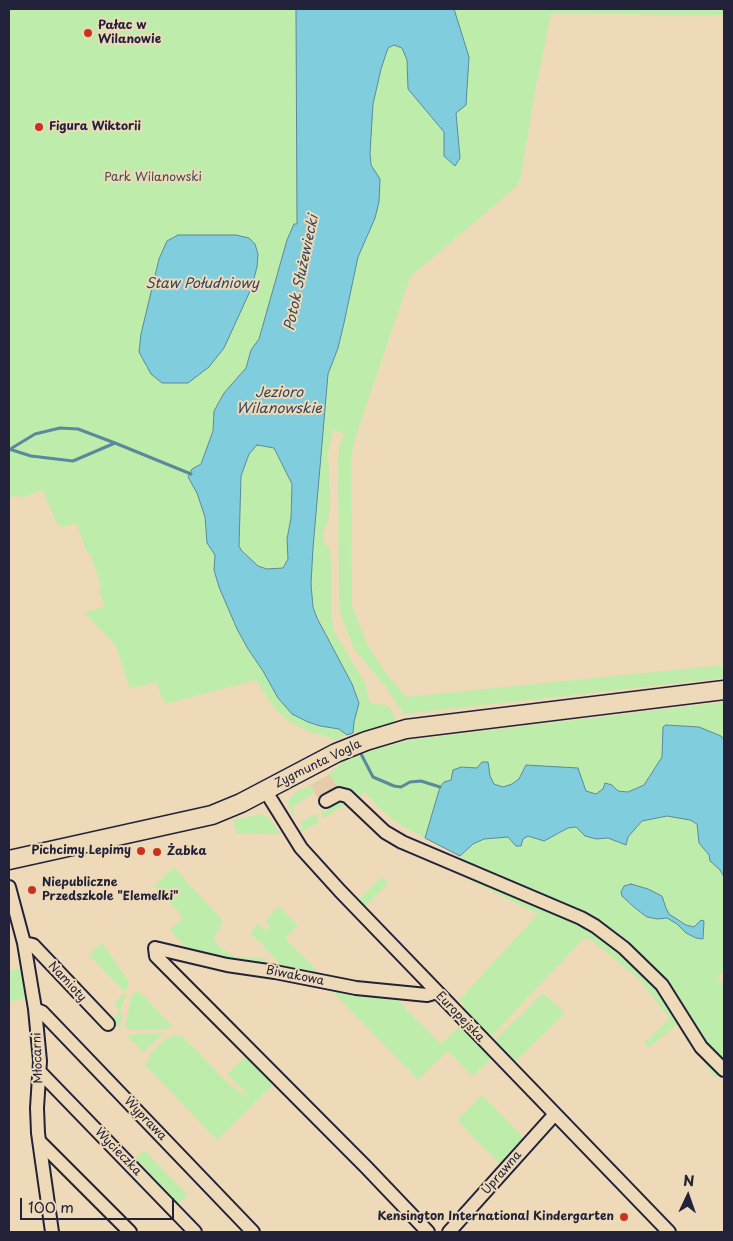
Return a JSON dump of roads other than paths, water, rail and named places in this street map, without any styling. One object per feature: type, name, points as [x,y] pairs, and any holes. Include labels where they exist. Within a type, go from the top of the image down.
[{"type":"street","name":"Zygmunta Vogla","points":[[9,860],[212,815],[241,803],[336,753],[366,741],[406,729],[724,690]]},
{"type":"street","name":"Europejska","points":[[265,790],[301,848],[346,898],[669,1232]]},
{"type":"street","points":[[326,801],[339,794],[347,796],[385,832],[402,842],[581,918],[595,926],[624,948],[662,985],[701,1048],[724,1070]]},
{"type":"street","name":"Młocarni","points":[[9,887],[24,943],[34,1009],[40,1072],[37,1108],[52,1232]]},
{"type":"street","name":"Namioty","points":[[24,943],[33,946],[108,1024]]},
{"type":"street","name":"Biwakowa","points":[[428,1232],[156,956],[155,948],[227,965],[356,988],[427,995],[437,992]]},
{"type":"street","name":"Wyprawa","points":[[34,1009],[42,1012],[253,1232]]},
{"type":"street","name":"Wycieczka","points":[[40,1072],[195,1232]]},
{"type":"street","name":"Uprawna","points":[[449,1232],[555,1114]]},
{"type":"street","points":[[40,1142],[130,1232]]},
{"type":"water","name":"Jezioro Wilanowskie","points":[[296,9],[454,9],[469,57],[466,105],[456,113],[460,158],[455,166],[444,156],[444,132],[408,89],[407,60],[402,48],[394,45],[388,48],[373,104],[370,153],[371,165],[380,179],[379,202],[375,218],[358,257],[338,348],[328,374],[311,584],[313,607],[317,618],[352,684],[359,703],[353,733],[347,735],[339,729],[320,726],[292,714],[278,698],[237,629],[219,587],[214,570],[215,555],[207,543],[205,517],[197,493],[188,477],[192,469],[201,464],[213,431],[214,411],[224,393],[246,368],[251,350],[259,339],[287,240],[294,224],[297,224]],"holes":[[[257,445],[274,448],[292,484],[291,518],[287,539],[288,559],[283,568],[267,569],[258,566],[239,546],[241,476],[249,454]]]},
{"type":"water","name":"Staw Południowy","points":[[178,235],[236,235],[249,238],[255,244],[258,254],[257,267],[251,289],[224,348],[209,367],[188,383],[162,383],[151,374],[139,352],[141,334],[159,259],[167,241]]},
{"type":"water","points":[[666,725],[699,727],[721,736],[724,740],[724,877],[720,870],[710,861],[709,855],[699,843],[697,824],[690,820],[667,816],[642,821],[628,837],[626,845],[608,838],[596,839],[585,836],[576,827],[568,828],[544,841],[528,836],[523,839],[521,846],[516,846],[508,837],[484,839],[473,844],[460,856],[425,838],[440,787],[444,782],[451,780],[453,770],[461,767],[477,768],[482,762],[488,762],[490,776],[494,784],[503,787],[519,779],[526,765],[578,768],[586,791],[596,794],[603,789],[605,783],[612,785],[618,791],[628,792],[644,785],[662,757],[663,727]]},
{"type":"water","points":[[631,884],[662,896],[669,914],[686,925],[694,927],[701,920],[704,921],[703,939],[686,933],[667,918],[647,917],[635,908],[622,896],[621,892],[624,886]]},
{"type":"waterway","points":[[12,448],[35,434],[60,428],[78,429],[115,443]]},
{"type":"waterway","name":"Potok Służewiecki","points":[[9,449],[31,456],[73,461],[115,443],[191,474]]},
{"type":"waterway","points":[[359,750],[373,777],[394,786],[401,787],[410,782],[421,781],[440,787]]},
{"type":"place","name":"Pałac w Wilanowie","points":[[88,33]]},
{"type":"place","name":"Figura Wiktorii","points":[[39,127]]},
{"type":"place","name":"Pichcimy Lepimy","points":[[141,851]]},
{"type":"place","name":"Żabka","points":[[157,852]]},
{"type":"place","name":"Niepubliczne Przedszkole \"Elemelki\"","points":[[32,890]]},
{"type":"place","name":"Kensington International Kindergarten","points":[[624,1217]]},
{"type":"park label","name":"Park Wilanowski","points":[[153,178]]}]
